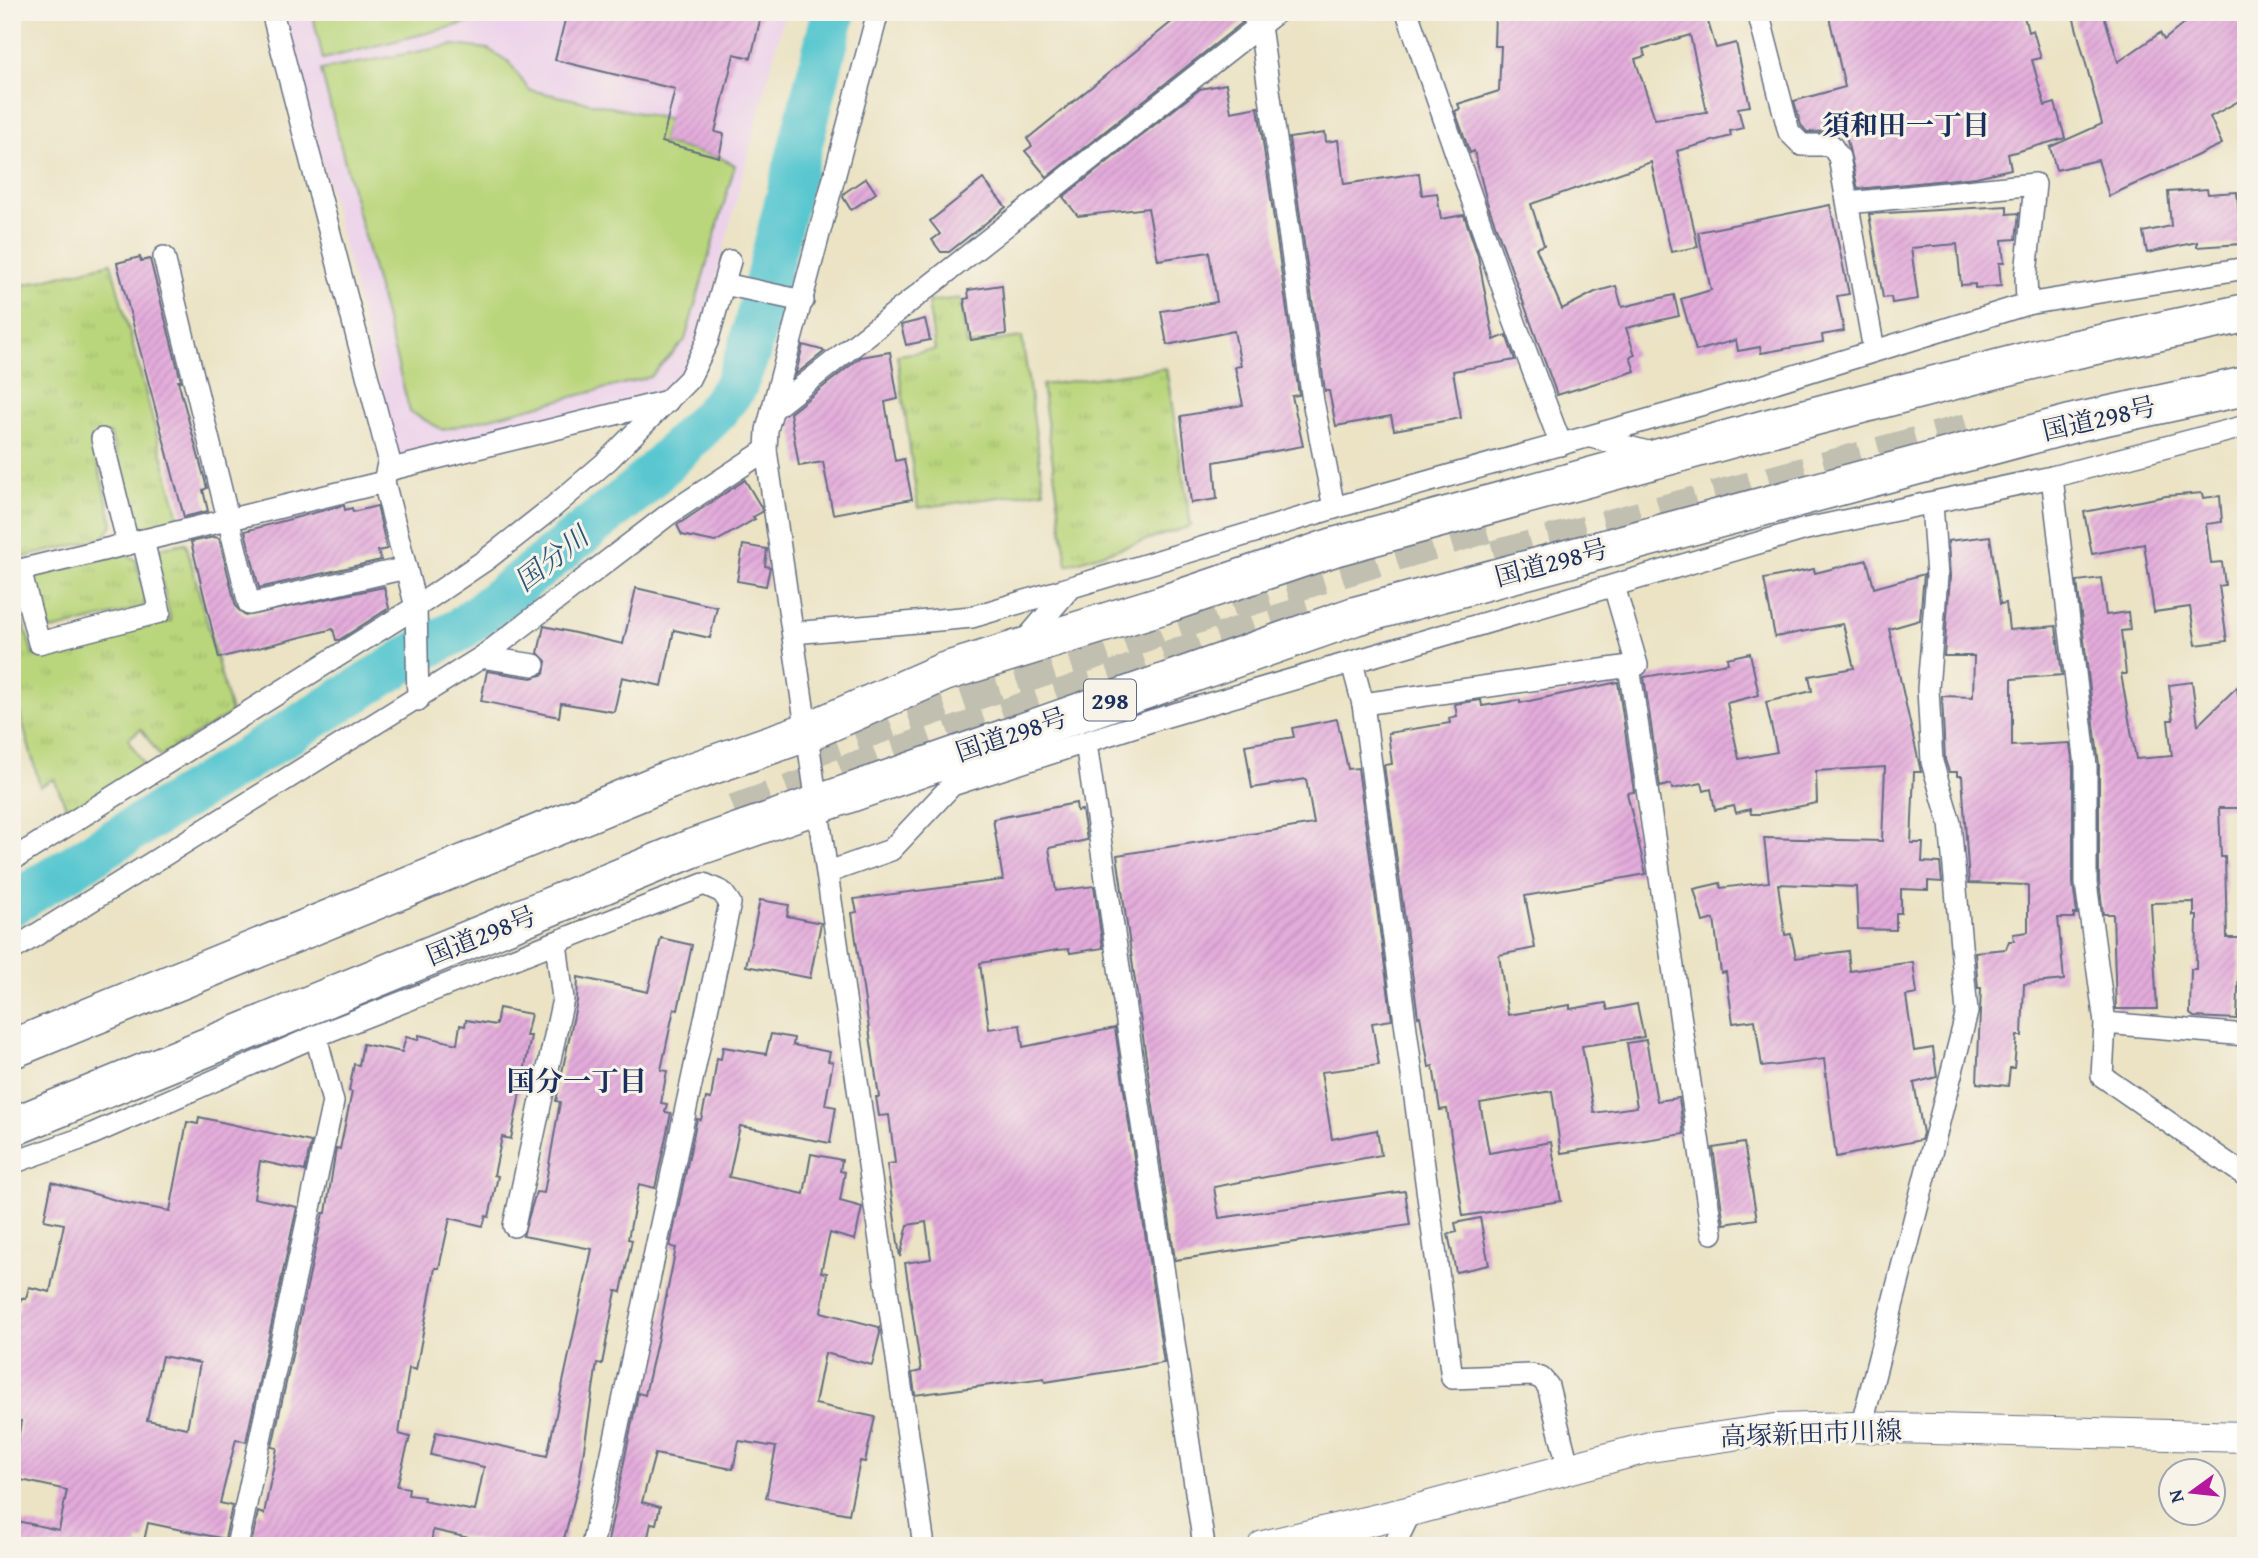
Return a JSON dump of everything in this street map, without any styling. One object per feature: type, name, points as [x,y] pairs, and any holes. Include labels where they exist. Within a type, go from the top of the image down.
[{"type":"highway","points":[[12,1049],[669,780],[807,732],[944,672],[1334,547],[1665,456],[2063,352],[2246,313]]},
{"type":"highway","name":"国道298号","points":[[12,1127],[693,848],[1382,608],[2078,422],[2246,386]]},
{"type":"main road","name":"高塚新田市川線","points":[[1263,1546],[1411,1511],[1569,1466],[1711,1436],[1775,1429],[1861,1428],[2246,1437]]},
{"type":"street","points":[[272,12],[389,459],[386,476],[416,613],[419,693]]},
{"type":"street","points":[[878,12],[799,300],[772,410],[766,450],[829,872],[924,1546]]},
{"type":"street","points":[[772,410],[1255,19],[1277,12]]},
{"type":"street","points":[[1407,12],[1514,320],[1561,445]]},
{"type":"street","points":[[1758,12],[1789,132],[1801,145],[1830,145],[1839,157],[1874,349]]},
{"type":"street","points":[[1255,19],[1313,401],[1334,508]]},
{"type":"street","points":[[1848,203],[2035,184],[2026,275],[2027,304]]},
{"type":"street","points":[[164,257],[249,604],[406,568]]},
{"type":"street","points":[[12,860],[416,613],[552,508],[671,400],[689,379],[730,285],[730,261]]},
{"type":"street","points":[[793,633],[972,617],[1334,508],[1589,437],[2027,304],[2246,268]]},
{"type":"street","points":[[730,285],[799,300]]},
{"type":"street","points":[[102,439],[135,542],[160,612],[39,643],[16,571],[135,542],[228,520],[671,400]]},
{"type":"street","points":[[829,872],[891,850],[953,785],[1154,720],[1806,529],[2052,477],[2246,426]]},
{"type":"street","points":[[1589,437],[1665,456]]},
{"type":"street","points":[[12,950],[419,693],[482,657],[669,514],[766,450]]},
{"type":"street","points":[[2052,477],[2086,766],[2087,883],[2105,1023],[2102,1076],[2246,1176]]},
{"type":"street","points":[[1861,1428],[1967,1012],[1950,822],[1932,762],[1928,689],[1937,576],[1932,503]]},
{"type":"street","points":[[1363,704],[1637,665],[1614,586]]},
{"type":"street","points":[[1018,649],[1070,587]]},
{"type":"street","points":[[482,657],[534,665]]},
{"type":"street","points":[[1352,663],[1363,704],[1452,1378],[1531,1375],[1541,1378],[1548,1386],[1569,1466]]},
{"type":"street","points":[[1629,666],[1712,1233]]},
{"type":"street","points":[[1124,696],[1154,720]]},
{"type":"street","points":[[1086,743],[1204,1546]]},
{"type":"street","points":[[12,1163],[83,1139],[316,1036],[704,884],[722,892],[730,903],[592,1546]]},
{"type":"street","points":[[514,1226],[563,999],[556,943]]},
{"type":"street","points":[[2105,1023],[2246,1035]]},
{"type":"street","points":[[237,1546],[333,1102],[316,1036]]},
{"type":"street","points":[[1394,1546],[1411,1511]]},
{"type":"shaded area","points":[[284,12],[785,12],[700,340],[671,391],[399,460]]},
{"type":"green space","points":[[312,12],[511,12],[323,59]]},
{"type":"green space","points":[[453,45],[488,49],[509,62],[529,90],[668,119],[662,143],[719,157],[735,165],[685,340],[650,377],[443,430],[410,412],[321,70]]},
{"type":"green space","points":[[111,263],[179,518],[143,527],[134,520],[110,433],[91,439],[113,523],[104,538],[12,560],[12,288]]},
{"type":"green space","points":[[960,298],[967,345],[1022,337],[1044,491],[918,508],[897,355],[935,350],[928,302]]},
{"type":"green space","points":[[1166,368],[1191,526],[1067,565],[1042,385]]},
{"type":"green space","points":[[186,543],[231,713],[160,756],[141,729],[128,739],[146,768],[68,811],[54,779],[40,786],[12,686],[12,585],[33,655],[171,621],[156,556],[160,548]]},
{"type":"green space","points":[[123,553],[136,560],[146,599],[142,608],[52,630],[43,623],[31,580],[37,575]]},
{"type":"building","points":[[567,12],[762,12],[751,58],[734,54],[715,132],[724,134],[719,157],[662,142],[675,89],[555,60]]},
{"type":"building","points":[[1184,12],[1237,12],[1242,23],[1047,177],[1025,151],[1032,146],[1027,139]]},
{"type":"building","points":[[1495,12],[1705,12],[1716,48],[1736,43],[1750,106],[1738,108],[1743,128],[1730,131],[1731,136],[1677,151],[1698,247],[1671,252],[1651,162],[1531,204],[1544,245],[1536,248],[1562,309],[1595,292],[1616,286],[1622,307],[1674,295],[1679,316],[1626,328],[1635,355],[1630,357],[1635,371],[1557,395],[1487,202],[1474,151],[1470,153],[1455,111],[1460,109],[1458,104],[1499,91],[1501,46],[1494,46]],"holes":[[[1690,35],[1707,112],[1655,119],[1635,59],[1645,56],[1643,49]]]},
{"type":"building","points":[[1828,12],[2023,12],[2028,32],[2033,30],[2041,58],[2032,60],[2045,106],[2055,103],[2065,138],[2008,154],[2011,169],[1976,177],[1858,189],[1845,131],[1807,132],[1801,125],[1794,101],[1845,87]]},
{"type":"building","points":[[2072,12],[2103,12],[2118,62],[2160,33],[2164,40],[2198,12],[2246,12],[2246,97],[2210,117],[2222,144],[2109,196],[2098,160],[2056,170],[2050,147],[2102,124]]},
{"type":"building","points":[[1226,84],[1231,112],[1258,107],[1299,395],[1292,396],[1303,446],[1214,462],[1217,499],[1191,503],[1181,416],[1243,405],[1235,367],[1241,366],[1234,331],[1167,345],[1161,311],[1217,302],[1209,252],[1158,260],[1148,208],[1078,216],[1063,197],[1200,89]]},
{"type":"building","points":[[1325,133],[1326,142],[1338,140],[1344,184],[1419,173],[1422,195],[1437,193],[1441,219],[1464,215],[1478,256],[1494,340],[1506,335],[1515,360],[1453,371],[1461,418],[1394,430],[1391,416],[1336,426],[1329,391],[1325,391],[1289,138]]},
{"type":"building","points":[[866,178],[876,193],[851,210],[843,197],[844,193]]},
{"type":"building","points":[[983,179],[1006,207],[949,252],[941,252],[932,240],[940,234],[930,221]]},
{"type":"building","points":[[2207,189],[2208,194],[2237,192],[2241,244],[2197,247],[2197,242],[2147,253],[2143,232],[2171,226],[2168,192]]},
{"type":"building","points":[[1830,205],[1849,294],[1837,296],[1844,331],[1822,335],[1823,342],[1761,353],[1760,347],[1738,351],[1736,340],[1696,351],[1681,299],[1711,290],[1698,232]]},
{"type":"building","points":[[2007,206],[2007,214],[2019,213],[2016,239],[2002,240],[2004,263],[1999,263],[2001,286],[1975,288],[1975,284],[1961,285],[1957,244],[1911,248],[1918,299],[1892,303],[1891,297],[1883,298],[1869,214]]},
{"type":"building","points":[[140,257],[141,261],[150,259],[181,381],[178,381],[207,488],[203,490],[208,511],[184,517],[117,263]]},
{"type":"building","points":[[1002,285],[1006,334],[971,340],[964,299],[969,298],[968,290]]},
{"type":"building","points":[[925,319],[930,340],[906,345],[901,325]]},
{"type":"building","points":[[803,345],[825,351],[795,375],[797,369]]},
{"type":"building","points":[[890,352],[898,399],[885,402],[895,461],[904,459],[912,499],[833,514],[823,462],[799,466],[790,413],[861,357]]},
{"type":"building","points":[[745,480],[761,507],[762,512],[753,517],[755,519],[715,542],[682,535],[677,525]]},
{"type":"building","points":[[2202,493],[2203,498],[2220,496],[2222,522],[2206,524],[2211,563],[2222,562],[2225,585],[2219,586],[2227,641],[2196,645],[2190,607],[2154,612],[2144,544],[2092,554],[2084,512],[2166,496]]},
{"type":"building","points":[[344,505],[345,510],[352,508],[353,512],[377,506],[387,549],[378,551],[381,560],[259,588],[245,531]]},
{"type":"building","points":[[1990,536],[2000,604],[2006,603],[2009,630],[2056,626],[2062,675],[2012,679],[2012,746],[2070,743],[2073,767],[2073,883],[2077,914],[2074,914],[2074,918],[2058,918],[2064,980],[2024,984],[2022,1036],[2017,1036],[2014,1068],[2010,1068],[2008,1086],[1977,1083],[1981,988],[1978,988],[1975,952],[2006,949],[2009,941],[2014,941],[2013,934],[2028,932],[2028,885],[1969,883],[1962,776],[1957,776],[1957,772],[1949,772],[1945,760],[1942,696],[1973,697],[1974,656],[1944,656],[1950,577],[1948,541]]},
{"type":"building","points":[[219,538],[236,607],[245,616],[384,587],[389,608],[339,640],[336,640],[333,629],[219,658],[191,542]]},
{"type":"building","points":[[743,545],[767,549],[765,566],[770,567],[766,586],[737,581]]},
{"type":"building","points":[[1867,560],[1874,588],[1924,574],[1920,620],[1889,629],[1921,772],[1914,772],[1911,843],[1923,843],[1922,862],[1940,863],[1942,882],[1928,881],[1928,890],[1901,889],[1901,913],[1896,913],[1896,930],[1858,929],[1856,887],[1778,884],[1785,935],[1791,934],[1796,958],[1848,951],[1850,971],[1913,962],[1917,994],[1906,996],[1914,1051],[1933,1048],[1937,1077],[1914,1083],[1923,1133],[1921,1140],[1836,1157],[1824,1059],[1762,1067],[1755,1020],[1733,1023],[1726,972],[1721,973],[1714,919],[1703,922],[1694,889],[1720,883],[1721,888],[1769,882],[1764,838],[1882,841],[1885,767],[1816,771],[1817,803],[1761,814],[1751,814],[1750,809],[1736,813],[1734,806],[1715,810],[1711,789],[1704,791],[1702,783],[1672,789],[1671,784],[1660,787],[1644,677],[1728,663],[1727,658],[1750,653],[1759,695],[1727,703],[1739,759],[1777,752],[1766,702],[1812,691],[1809,676],[1854,668],[1843,624],[1775,637],[1764,579],[1814,569],[1815,573]]},
{"type":"building","points":[[2101,578],[2106,615],[2128,612],[2130,630],[2121,631],[2126,674],[2121,674],[2136,759],[2172,756],[2168,720],[2173,720],[2169,685],[2192,682],[2198,725],[2237,687],[2246,751],[2246,756],[2240,757],[2241,808],[2219,808],[2221,857],[2225,857],[2227,938],[2240,938],[2237,1019],[2194,1017],[2190,1014],[2191,969],[2196,969],[2197,916],[2194,916],[2194,902],[2151,903],[2157,1009],[2116,1009],[2113,914],[2103,914],[2099,882],[2099,765],[2077,581]]},
{"type":"building","points":[[636,588],[717,607],[710,638],[674,630],[662,686],[622,677],[614,712],[561,703],[559,717],[481,701],[487,671],[532,678],[544,674],[546,661],[538,653],[544,626],[623,644]]},
{"type":"building","points":[[1618,682],[1634,792],[1627,793],[1646,874],[1525,896],[1535,948],[1499,955],[1508,1015],[1570,1005],[1570,1009],[1606,1003],[1608,1010],[1637,1004],[1644,1037],[1582,1046],[1594,1113],[1637,1107],[1627,1043],[1646,1040],[1657,1101],[1679,1098],[1684,1134],[1561,1153],[1552,1091],[1480,1103],[1489,1153],[1551,1142],[1561,1201],[1463,1216],[1447,1109],[1440,1110],[1433,1066],[1429,1067],[1420,1016],[1418,1017],[1384,765],[1392,764],[1388,733],[1450,723],[1449,718],[1457,716],[1455,704],[1481,700],[1482,706],[1520,700],[1520,703]]},
{"type":"building","points":[[1337,719],[1348,769],[1358,768],[1392,1020],[1372,1023],[1379,1065],[1321,1072],[1332,1139],[1377,1130],[1381,1155],[1214,1187],[1219,1218],[1405,1191],[1410,1225],[1175,1260],[1117,855],[1314,824],[1306,779],[1252,788],[1245,745],[1294,737],[1292,728]]},
{"type":"building","points":[[1076,803],[1077,811],[1082,810],[1087,840],[1049,848],[1056,891],[1094,886],[1103,948],[1070,953],[1069,949],[1057,950],[980,963],[989,1029],[1020,1025],[1023,1047],[1115,1028],[1164,1363],[1045,1382],[1044,1378],[915,1395],[912,1373],[921,1371],[905,1263],[931,1259],[926,1222],[908,1225],[900,1257],[887,1164],[895,1163],[889,1115],[879,1116],[876,1097],[879,1097],[852,913],[857,912],[854,899],[1003,880],[993,819]]},
{"type":"building","points":[[760,900],[789,905],[787,916],[821,923],[810,978],[746,966]]},
{"type":"building","points":[[661,938],[692,945],[661,1070],[667,1071],[661,1103],[667,1104],[665,1112],[671,1113],[655,1188],[639,1184],[628,1239],[632,1240],[621,1292],[616,1291],[602,1364],[597,1363],[579,1482],[562,1546],[505,1546],[433,1530],[431,1546],[251,1545],[258,1512],[264,1514],[277,1448],[272,1447],[323,1213],[326,1213],[336,1148],[340,1149],[352,1092],[349,1091],[354,1064],[359,1065],[363,1044],[402,1052],[406,1037],[418,1040],[419,1035],[457,1044],[460,1025],[465,1026],[466,1020],[496,1025],[499,1008],[531,1014],[526,1036],[531,1036],[511,1139],[502,1137],[494,1175],[498,1176],[489,1217],[486,1216],[483,1226],[450,1218],[439,1268],[435,1268],[416,1370],[409,1368],[399,1434],[410,1437],[397,1486],[409,1488],[408,1495],[424,1497],[423,1501],[475,1511],[484,1467],[431,1455],[436,1432],[547,1456],[592,1249],[523,1236],[536,1192],[544,1193],[560,1102],[556,1101],[577,1001],[578,977],[648,992]]},
{"type":"building","points":[[771,1034],[794,1038],[793,1045],[830,1052],[828,1061],[833,1062],[825,1105],[836,1107],[830,1143],[740,1126],[729,1177],[804,1194],[811,1154],[842,1160],[840,1171],[845,1172],[840,1201],[862,1207],[855,1240],[830,1233],[821,1272],[827,1273],[821,1312],[879,1327],[880,1333],[872,1365],[825,1353],[815,1404],[875,1417],[865,1462],[860,1461],[849,1514],[766,1498],[776,1447],[739,1441],[733,1469],[655,1454],[642,1502],[660,1507],[656,1524],[651,1523],[646,1546],[607,1546],[638,1393],[645,1395],[658,1337],[676,1248],[670,1246],[697,1119],[701,1120],[706,1098],[711,1099],[717,1058],[721,1059],[723,1047],[766,1054]]},
{"type":"building","points":[[199,1117],[311,1142],[305,1171],[260,1161],[254,1198],[297,1207],[246,1442],[236,1439],[220,1503],[232,1506],[225,1539],[148,1523],[144,1541],[138,1540],[137,1546],[12,1546],[12,1520],[59,1530],[67,1490],[12,1478],[21,1421],[12,1419],[12,1336],[21,1298],[26,1299],[29,1287],[50,1292],[64,1224],[44,1220],[52,1182],[126,1203],[170,1211],[187,1122],[198,1124]],"holes":[[[162,1356],[200,1363],[187,1428],[147,1420]]]},
{"type":"building","points":[[1744,1143],[1757,1219],[1724,1224],[1713,1148]]},
{"type":"building","points":[[1480,1218],[1489,1265],[1456,1272],[1448,1234],[1457,1232],[1455,1223]]},
{"type":"waterway","name":"国分川","points":[[12,904],[427,647],[461,629],[638,489],[713,415],[735,387],[749,351],[834,12]]},
{"type":"tunnel","points":[[1495,559],[1968,432]]},
{"type":"tunnel","points":[[800,752],[1239,600],[1490,523]]},
{"type":"tunnel","points":[[735,813],[1246,633],[1313,613]]},
{"type":"district","name":"須和田一丁目","points":[[1906,124]]},
{"type":"district","name":"国分一丁目","points":[[577,1080]]}]
